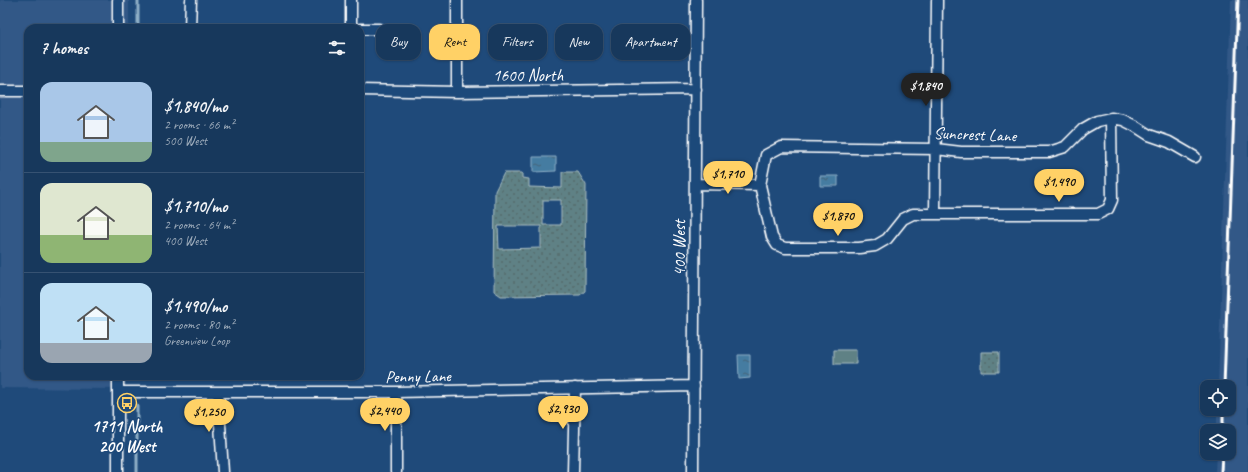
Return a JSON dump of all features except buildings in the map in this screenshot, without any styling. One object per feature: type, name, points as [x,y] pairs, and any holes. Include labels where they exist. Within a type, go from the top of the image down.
[{"type":"street","points":[[118,0],[118,24]]},
{"type":"street","points":[[190,24],[191,0]]},
{"type":"street","points":[[351,0],[351,24]]},
{"type":"street","points":[[457,0],[457,92]]},
{"type":"street","name":"400 West","points":[[693,472],[696,0]]},
{"type":"street","points":[[935,214],[937,0]]},
{"type":"street","points":[[364,29],[376,29]]},
{"type":"street","name":"1600 North","points":[[364,90],[457,92],[696,89]]},
{"type":"street","points":[[0,91],[24,91]]},
{"type":"street","points":[[696,184],[760,185],[772,237],[777,245],[785,248],[859,248],[875,246],[887,239],[903,219],[913,214],[1098,214],[1108,209],[1112,200],[1111,118],[1123,120],[1149,135],[1168,142],[1195,157]]},
{"type":"street","name":"Suncrest Lane","points":[[760,185],[766,156],[781,148],[936,149],[961,152],[1049,152],[1065,147],[1083,130],[1097,121],[1111,118]]},
{"type":"street","points":[[118,380],[118,472]]},
{"type":"street","name":"Penny Lane","points":[[118,392],[396,392],[694,386]]},
{"type":"street","points":[[573,472],[575,388]]},
{"type":"street","points":[[218,392],[223,472]]},
{"type":"street","points":[[396,392],[396,472]]},
{"type":"shaded area","points":[[0,0],[129,0],[129,24],[24,24],[24,380],[126,380],[126,388],[0,388]]},
{"type":"shaded area","points":[[1231,0],[1248,0],[1248,472],[1215,472],[1216,460],[1236,460],[1236,424],[1217,424],[1217,416],[1236,416],[1236,380],[1218,380]]},
{"type":"green space","points":[[562,172],[578,172],[586,185],[585,291],[580,295],[501,296],[494,291],[495,191],[504,173],[522,173],[522,178],[529,179],[529,187],[562,188]],"holes":[[[543,200],[561,200],[561,225],[543,225]],[[498,226],[541,226],[541,248],[499,249]]]},
{"type":"green space","points":[[834,350],[856,350],[856,364],[834,364]]},
{"type":"green space","points":[[981,352],[999,352],[999,372],[981,372]]},
{"type":"water","points":[[533,157],[556,157],[556,171],[533,172]]},
{"type":"water","points":[[820,176],[838,176],[838,186],[820,186]]},
{"type":"water","points":[[738,355],[750,355],[750,378],[739,379]]},
{"type":"waterway","points":[[138,0],[138,24]]},
{"type":"waterway","points":[[137,405],[137,472]]},
{"type":"railway","points":[[1224,380],[1238,0]]},
{"type":"railway","points":[[1223,416],[1223,424]]},
{"type":"railway","points":[[1221,472],[1222,460]]},
{"type":"place","name":"1711 North 200 West","points":[[127,403]]}]
